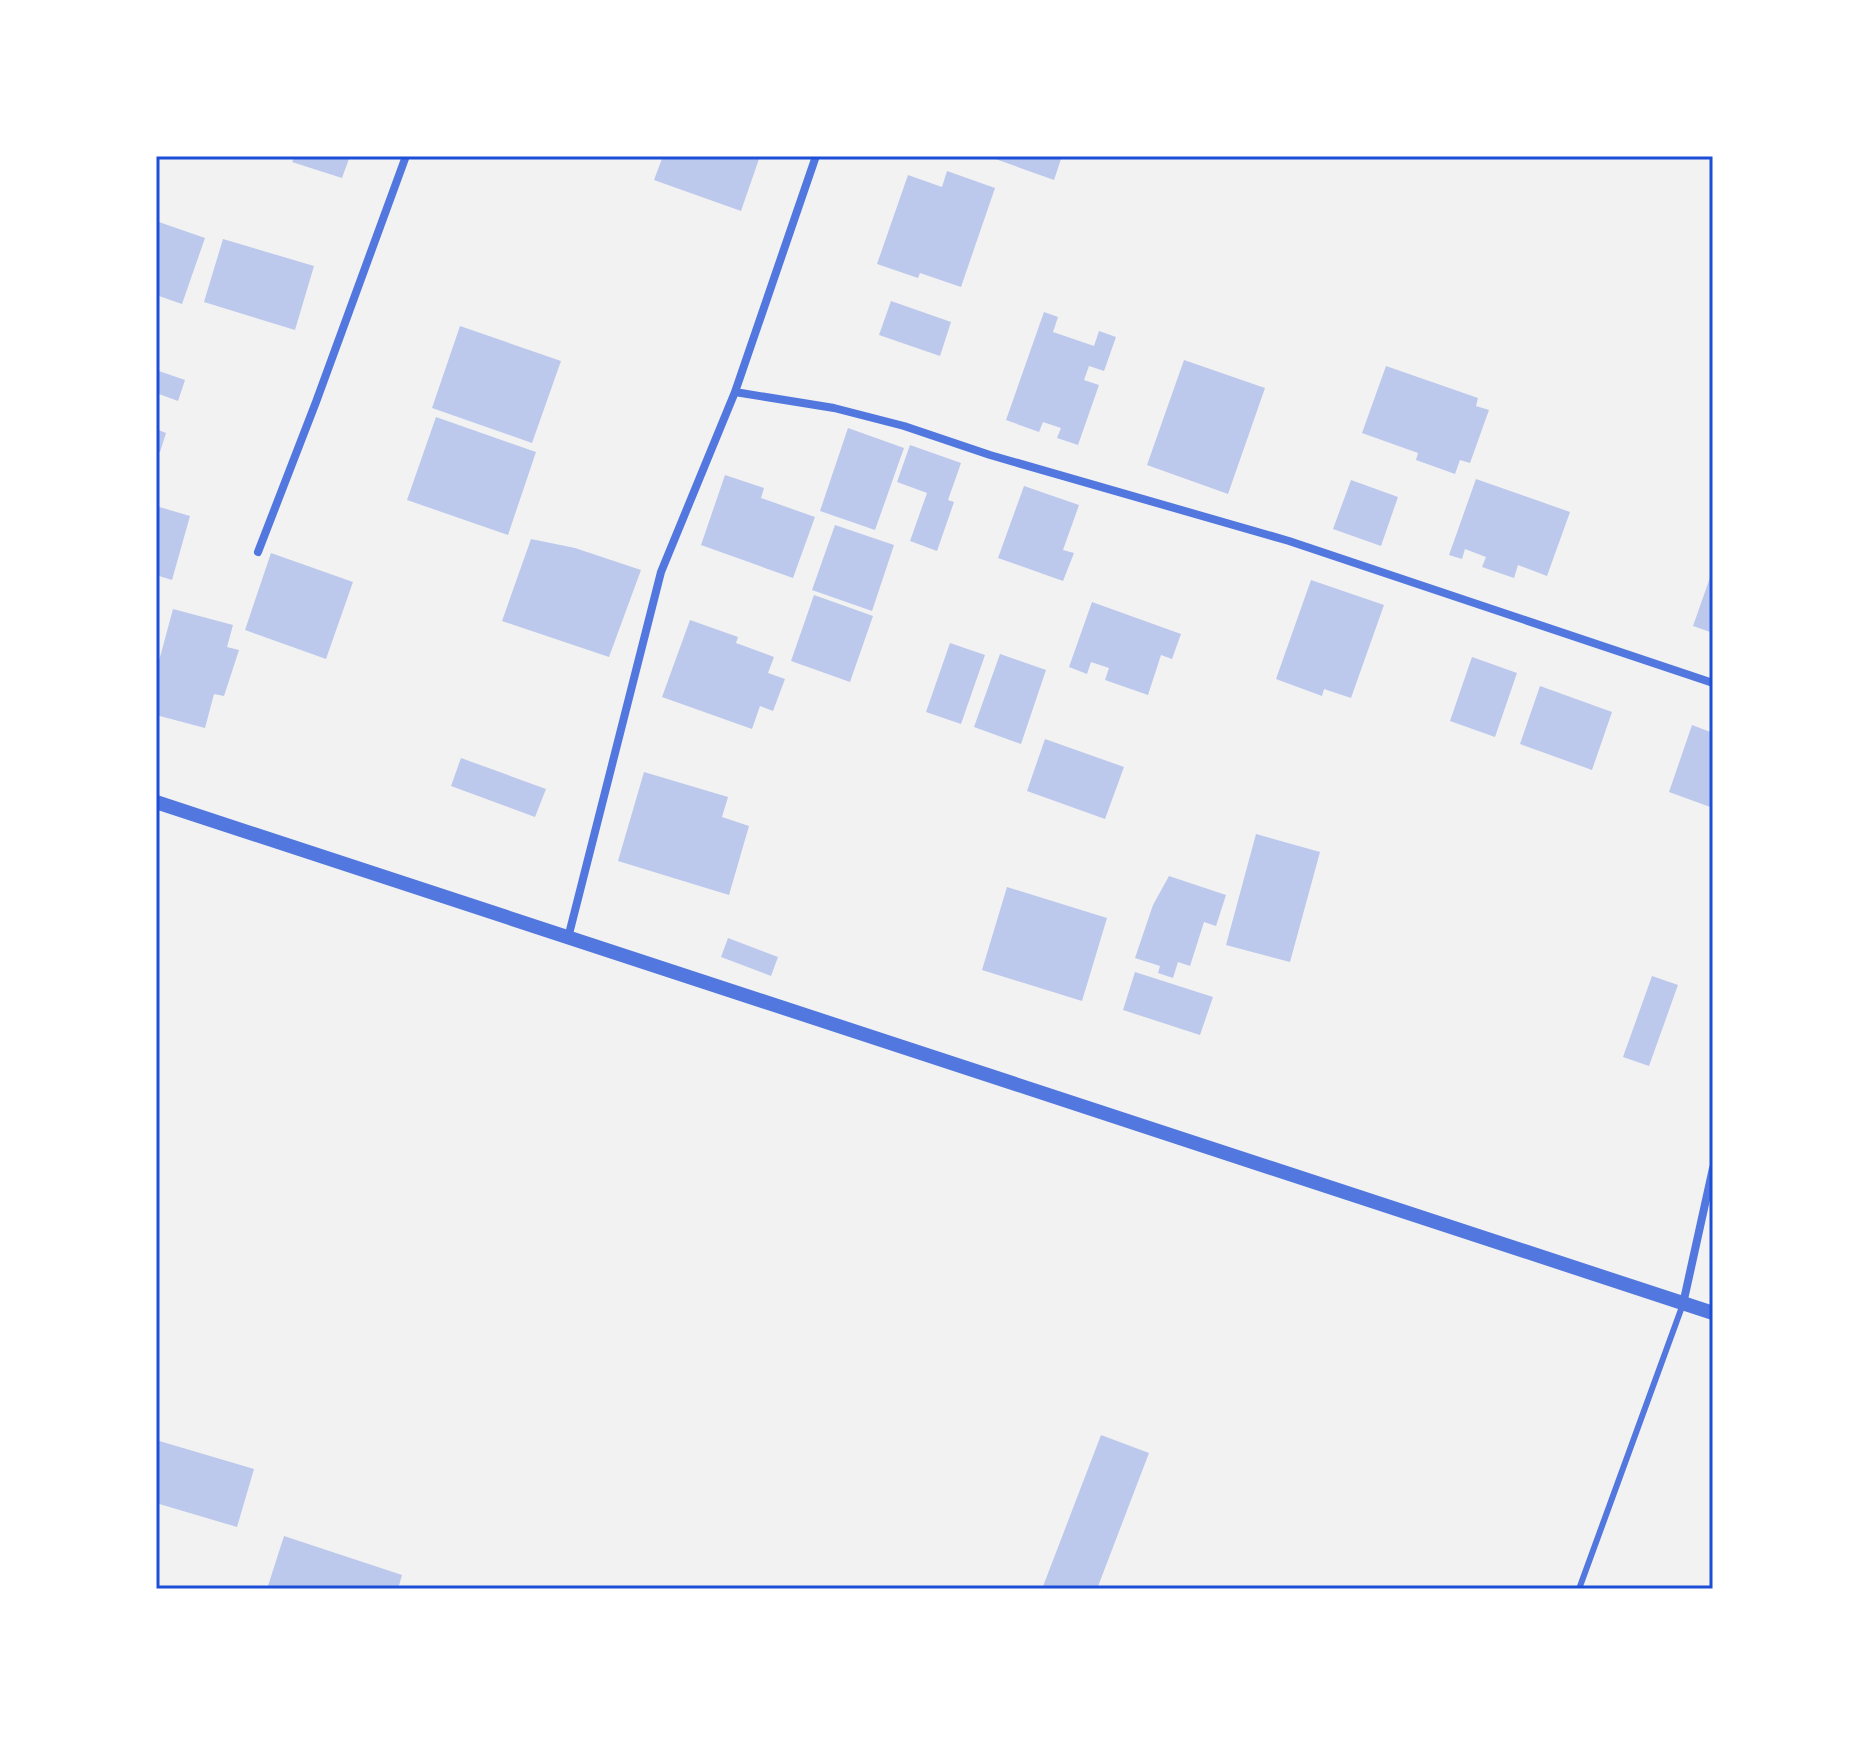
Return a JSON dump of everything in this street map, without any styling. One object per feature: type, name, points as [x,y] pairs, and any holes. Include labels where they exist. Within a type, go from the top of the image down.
[{"type":"street","points":[[258,552],[406,156]]},
{"type":"street","points":[[568,938],[661,572],[735,392],[816,156]]},
{"type":"street","points":[[735,392],[834,408],[904,426],[990,455],[1289,541],[1713,683]]},
{"type":"street","points":[[156,802],[1713,1313]]},
{"type":"street","points":[[1683,1304],[1713,1168]]},
{"type":"lane","points":[[1579,1589],[1683,1304]]},
{"type":"building","points":[[295,156],[350,156],[342,178],[292,162]]},
{"type":"building","points":[[663,156],[760,156],[741,211],[654,180]]},
{"type":"building","points":[[987,156],[1062,156],[1054,180]]},
{"type":"building","points":[[947,171],[995,188],[961,287],[920,273],[918,278],[877,264],[908,175],[942,187]]},
{"type":"building","points":[[156,221],[205,238],[182,304],[156,295]]},
{"type":"building","points":[[223,239],[314,266],[295,330],[204,302]]},
{"type":"building","points":[[891,301],[951,322],[940,356],[879,335]]},
{"type":"building","points":[[1044,312],[1058,317],[1053,332],[1094,346],[1099,331],[1116,337],[1104,371],[1089,366],[1084,380],[1099,385],[1078,445],[1057,438],[1061,428],[1043,422],[1039,432],[1006,420]]},
{"type":"building","points":[[460,326],[561,361],[532,443],[432,408]]},
{"type":"building","points":[[1184,360],[1265,388],[1228,494],[1147,465]]},
{"type":"building","points":[[1386,366],[1478,398],[1476,406],[1489,410],[1470,463],[1460,460],[1455,474],[1416,460],[1418,453],[1362,433]]},
{"type":"building","points":[[156,370],[185,380],[178,401],[159,394],[156,402]]},
{"type":"building","points":[[436,417],[536,452],[508,535],[407,500]]},
{"type":"building","points":[[848,428],[904,448],[875,530],[820,511]]},
{"type":"building","points":[[156,429],[166,433],[160,452],[156,451]]},
{"type":"building","points":[[910,445],[961,463],[948,500],[954,502],[937,551],[910,541],[927,493],[897,482]]},
{"type":"building","points":[[725,475],[764,488],[761,498],[815,517],[793,578],[701,545]]},
{"type":"building","points":[[1476,479],[1570,512],[1547,576],[1518,565],[1514,578],[1482,567],[1486,557],[1465,549],[1462,559],[1449,555]]},
{"type":"building","points":[[1351,480],[1398,497],[1381,546],[1333,529]]},
{"type":"building","points":[[1024,486],[1079,505],[1063,550],[1074,553],[1063,581],[998,558]]},
{"type":"building","points":[[156,506],[190,516],[172,580],[156,575]]},
{"type":"building","points":[[835,525],[894,545],[872,611],[812,590]]},
{"type":"building","points":[[531,539],[575,548],[641,570],[609,657],[502,621]]},
{"type":"building","points":[[271,553],[353,582],[326,659],[245,630]]},
{"type":"building","points":[[1713,569],[1713,633],[1693,626]]},
{"type":"building","points":[[1311,580],[1384,605],[1351,698],[1324,689],[1322,696],[1276,679]]},
{"type":"building","points":[[814,595],[873,616],[850,682],[791,661]]},
{"type":"building","points":[[1092,602],[1181,634],[1172,659],[1161,655],[1148,695],[1105,680],[1109,668],[1091,662],[1087,674],[1069,667]]},
{"type":"building","points":[[173,609],[233,625],[227,647],[239,650],[224,696],[214,694],[205,728],[156,715],[156,672]]},
{"type":"building","points":[[690,620],[738,637],[736,643],[774,657],[768,673],[785,679],[773,711],[760,706],[752,729],[662,697]]},
{"type":"building","points":[[950,643],[985,655],[961,724],[926,712]]},
{"type":"building","points":[[1000,654],[1046,670],[1021,744],[974,727]]},
{"type":"building","points":[[1472,657],[1517,673],[1495,737],[1450,721]]},
{"type":"building","points":[[1540,686],[1612,712],[1592,770],[1520,744]]},
{"type":"building","points":[[1692,725],[1713,733],[1713,808],[1669,792]]},
{"type":"building","points":[[1045,739],[1124,767],[1105,819],[1027,791]]},
{"type":"building","points":[[461,758],[546,789],[535,817],[451,786]]},
{"type":"building","points":[[644,772],[728,797],[722,817],[749,826],[729,895],[618,861]]},
{"type":"building","points":[[1256,834],[1320,852],[1290,962],[1226,945]]},
{"type":"building","points":[[1169,876],[1226,895],[1216,926],[1204,922],[1190,966],[1178,962],[1173,978],[1158,973],[1160,966],[1135,958],[1153,905]]},
{"type":"building","points":[[1007,887],[1107,918],[1082,1001],[982,970]]},
{"type":"building","points":[[728,938],[778,957],[771,976],[721,957]]},
{"type":"building","points":[[1135,972],[1213,997],[1200,1035],[1123,1010]]},
{"type":"building","points":[[1652,976],[1678,985],[1649,1066],[1623,1057]]},
{"type":"building","points":[[1101,1435],[1149,1453],[1097,1589],[1042,1589]]},
{"type":"building","points":[[156,1440],[254,1469],[237,1527],[156,1503]]},
{"type":"building","points":[[284,1536],[402,1575],[398,1589],[267,1589]]}]
